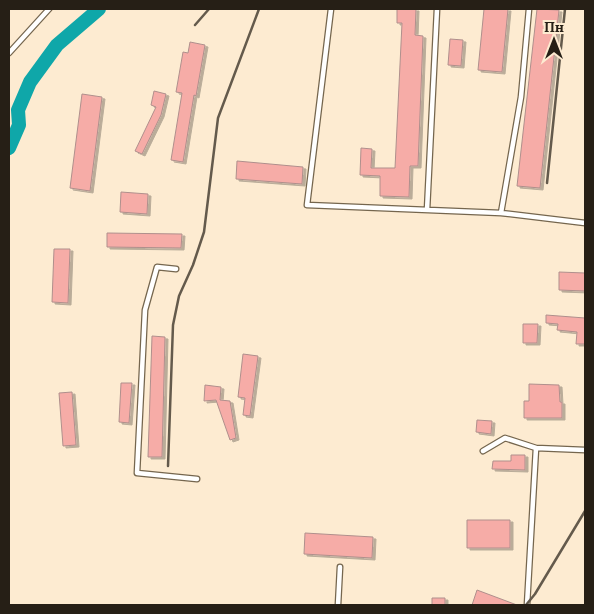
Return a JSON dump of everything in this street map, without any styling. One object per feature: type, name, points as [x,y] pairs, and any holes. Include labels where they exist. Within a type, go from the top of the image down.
[{"type":"lane","points":[[9,53],[49,9]]},
{"type":"lane","points":[[332,9],[307,205],[501,213],[585,223]]},
{"type":"lane","points":[[428,210],[437,9]]},
{"type":"lane","points":[[501,213],[521,97],[529,9]]},
{"type":"lane","points":[[176,268],[157,267],[145,310],[137,473],[198,479]]},
{"type":"lane","points":[[483,451],[505,438],[536,448],[585,450]]},
{"type":"lane","points":[[527,605],[536,448]]},
{"type":"lane","points":[[338,605],[340,567]]},
{"type":"building","points":[[397,9],[416,9],[415,35],[423,36],[418,166],[410,166],[409,197],[380,196],[380,176],[360,175],[361,148],[372,149],[371,168],[395,168],[402,23],[397,23]]},
{"type":"building","points":[[484,9],[508,9],[502,72],[478,70]]},
{"type":"building","points":[[537,9],[559,10],[540,188],[517,186]]},
{"type":"building","points":[[450,39],[463,40],[461,66],[448,65]]},
{"type":"building","points":[[190,42],[205,45],[196,96],[194,95],[183,162],[171,160],[182,93],[176,92],[183,52],[188,53]]},
{"type":"building","points":[[154,91],[166,94],[161,115],[142,154],[135,151],[156,107],[151,105]]},
{"type":"building","points":[[82,94],[102,97],[90,191],[70,188]]},
{"type":"building","points":[[237,161],[303,167],[302,184],[236,179]]},
{"type":"building","points":[[121,192],[148,194],[147,214],[120,212]]},
{"type":"building","points":[[107,233],[182,234],[181,248],[107,247]]},
{"type":"building","points":[[54,249],[70,249],[68,303],[52,302]]},
{"type":"building","points":[[559,272],[585,273],[585,291],[559,290]]},
{"type":"building","points":[[546,315],[585,318],[585,344],[576,344],[577,332],[557,330],[558,324],[546,323]]},
{"type":"building","points":[[523,324],[538,324],[537,343],[523,343]]},
{"type":"building","points":[[152,336],[165,337],[162,457],[148,457]]},
{"type":"building","points":[[243,354],[258,356],[250,416],[243,415],[245,398],[238,397]]},
{"type":"building","points":[[121,383],[132,383],[129,423],[119,422]]},
{"type":"building","points":[[529,384],[559,385],[562,418],[524,418],[524,401],[529,401]]},
{"type":"building","points":[[205,385],[221,387],[220,400],[230,401],[236,438],[230,440],[216,400],[204,401]]},
{"type":"building","points":[[72,392],[76,445],[63,446],[59,393]]},
{"type":"building","points":[[477,420],[492,421],[491,434],[476,432]]},
{"type":"building","points":[[511,455],[525,455],[525,470],[492,469],[493,461],[511,461]]},
{"type":"building","points":[[467,520],[510,520],[510,548],[467,548]]},
{"type":"building","points":[[305,533],[373,537],[372,558],[304,554]]},
{"type":"building","points":[[477,590],[517,605],[472,605]]},
{"type":"building","points":[[432,598],[445,598],[445,605],[432,605]]},
{"type":"waterway","points":[[9,148],[19,125],[18,110],[30,82],[57,45],[99,9]]},
{"type":"railway","points":[[195,25],[209,9]]},
{"type":"railway","points":[[168,466],[173,325],[179,296],[193,265],[204,232],[218,118],[259,9]]},
{"type":"railway","points":[[547,183],[565,9]]},
{"type":"railway","points":[[526,605],[535,594],[585,511]]}]
